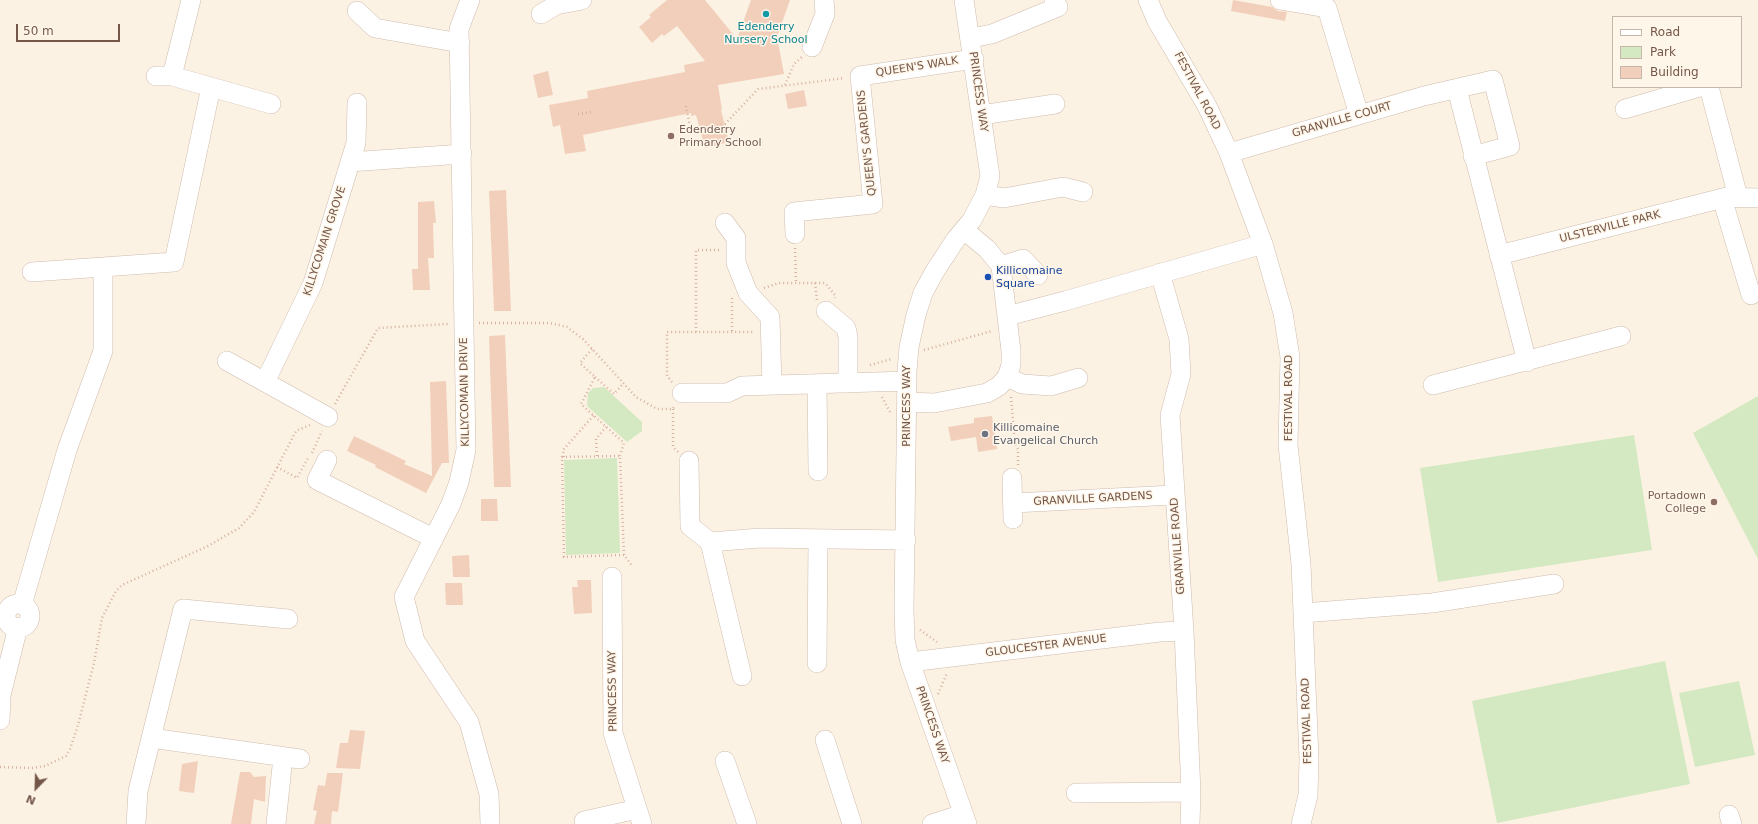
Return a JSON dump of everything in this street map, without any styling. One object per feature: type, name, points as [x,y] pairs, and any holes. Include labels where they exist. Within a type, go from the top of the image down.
[{"type":"street","points":[[191,0],[164,76],[211,87],[271,104]]},
{"type":"street","name":"KILLYCOMAIN DRIVE","points":[[470,0],[459,29],[466,450],[454,497],[404,597],[415,641],[469,722],[489,794],[490,824]]},
{"type":"street","points":[[542,14],[556,5],[582,0]]},
{"type":"street","points":[[812,47],[825,14],[824,0]]},
{"type":"street","name":"PRINCESS WAY","points":[[964,0],[974,59],[990,176],[985,195],[972,220],[956,239],[935,271],[923,293],[916,315],[908,354],[904,620],[905,640],[910,662],[965,819]]},
{"type":"street","points":[[970,38],[992,34],[1058,7],[1054,0]]},
{"type":"street","name":"FESTIVAL ROAD","points":[[1148,0],[1157,21],[1207,106],[1229,153],[1263,244],[1283,313],[1290,357],[1288,446],[1301,564],[1310,759],[1308,795],[1301,824]]},
{"type":"street","points":[[1280,0],[1327,8],[1358,115]]},
{"type":"street","points":[[357,10],[375,28],[460,43]]},
{"type":"street","name":"QUEEN'S WALK","points":[[860,76],[974,59]]},
{"type":"street","name":"QUEEN'S GARDENS","points":[[795,234],[794,212],[873,204],[860,76]]},
{"type":"street","name":"GRANVILLE COURT","points":[[1229,153],[1424,96],[1493,80],[1510,146],[1473,156]]},
{"type":"street","points":[[32,272],[174,262],[211,87]]},
{"type":"street","points":[[1624,109],[1697,88]]},
{"type":"street","points":[[1709,88],[1730,198],[1751,295]]},
{"type":"street","points":[[1457,89],[1527,362]]},
{"type":"street","name":"KILLYCOMAIN GROVE","points":[[265,382],[313,283],[356,143],[357,102]]},
{"type":"street","points":[[981,115],[1055,104]]},
{"type":"street","points":[[350,162],[462,154]]},
{"type":"street","points":[[985,195],[1004,198],[1063,187],[1083,192]]},
{"type":"street","name":"ULSTERVILLE PARK","points":[[1499,255],[1730,198],[1758,198]]},
{"type":"street","points":[[725,223],[736,238],[736,263],[748,293],[770,317],[772,385]]},
{"type":"street","points":[[907,402],[934,403],[987,393],[1003,382],[1011,365],[1008,321],[1001,266],[987,249],[964,230]]},
{"type":"street","points":[[1008,321],[1065,301],[1263,244]]},
{"type":"street","points":[[1001,266],[1024,259],[1038,275]]},
{"type":"street","points":[[0,720],[0,696],[18,627],[25,625],[29,618],[28,610],[22,605],[67,450],[102,351],[103,267]]},
{"type":"street","name":"GRANVILLE ROAD","points":[[1160,273],[1179,346],[1181,374],[1170,415],[1184,631],[1191,792],[1190,824]]},
{"type":"street","points":[[830,315],[846,328],[848,337],[848,377]]},
{"type":"street","points":[[1433,385],[1527,362],[1621,336]]},
{"type":"street","points":[[227,361],[328,417]]},
{"type":"street","points":[[677,401],[727,393],[742,386],[817,384],[848,377],[907,381]]},
{"type":"street","points":[[1003,382],[1051,386],[1078,378]]},
{"type":"street","points":[[817,384],[818,471]]},
{"type":"street","points":[[319,456],[317,480],[433,538]]},
{"type":"street","points":[[689,461],[690,526],[710,542],[742,676]]},
{"type":"street","name":"GRANVILLE GARDENS","points":[[1012,478],[1013,511],[1174,495]]},
{"type":"street","points":[[710,542],[760,538],[906,540]]},
{"type":"street","points":[[817,663],[818,539]]},
{"type":"street","name":"PRINCESS WAY","points":[[612,577],[613,733],[640,816]]},
{"type":"street","points":[[1303,613],[1432,603],[1554,584]]},
{"type":"street","points":[[136,824],[138,791],[183,609],[288,619]]},
{"type":"street","name":"GLOUCESTER AVENUE","points":[[910,662],[1160,632],[1184,631]]},
{"type":"street","points":[[151,738],[292,758],[276,824]]},
{"type":"street","points":[[825,740],[852,824]]},
{"type":"street","points":[[725,761],[747,824]]},
{"type":"street","points":[[1076,793],[1191,792]]},
{"type":"street","points":[[584,821],[640,816]]},
{"type":"street","points":[[932,824],[965,819]]},
{"type":"path","points":[[785,85],[794,64],[812,47]]},
{"type":"path","points":[[686,106],[691,132],[725,124],[758,90],[785,85],[860,76]]},
{"type":"path","points":[[578,114],[591,112]]},
{"type":"path","points":[[795,234],[796,283]]},
{"type":"path","points":[[696,332],[696,250],[736,250]]},
{"type":"path","points":[[748,293],[779,283],[825,283],[835,295],[830,315]]},
{"type":"path","points":[[848,377],[908,354],[1008,321]]},
{"type":"path","points":[[278,467],[297,478],[319,456],[328,417],[378,328],[464,323],[550,323],[567,327],[592,349],[636,397],[646,404],[657,409],[677,401]]},
{"type":"path","points":[[689,461],[672,447],[677,401],[667,376],[667,332],[770,332]]},
{"type":"path","points":[[592,349],[580,363],[614,394],[623,384]]},
{"type":"path","points":[[595,377],[581,404],[624,443],[620,456],[624,555],[633,567]]},
{"type":"path","points":[[1003,382],[1010,395],[1015,444],[1018,448],[1018,470],[1012,478]]},
{"type":"path","points":[[594,415],[563,450],[564,556],[624,555]]},
{"type":"path","points":[[0,767],[32,768],[45,766],[66,756],[70,749],[78,725],[94,663],[102,618],[116,591],[122,585],[208,546],[239,528],[254,512],[296,431],[328,417]]},
{"type":"path","points":[[597,456],[596,440],[606,427]]},
{"type":"path","points":[[564,457],[620,456]]},
{"type":"path","points":[[904,620],[946,648],[953,657],[936,700],[927,711]]},
{"type":"green space","points":[[604,387],[642,422],[642,431],[627,442],[587,406],[588,393],[593,388]]},
{"type":"green space","points":[[1758,396],[1758,559],[1693,433]]},
{"type":"green space","points":[[1634,435],[1652,550],[1438,582],[1420,468]]},
{"type":"green space","points":[[617,458],[620,553],[566,555],[564,460]]},
{"type":"green space","points":[[1665,661],[1690,784],[1497,823],[1472,701]]},
{"type":"green space","points":[[1739,681],[1755,755],[1695,767],[1679,693]]},
{"type":"building","points":[[667,0],[705,0],[737,39],[751,0],[790,0],[777,37],[784,74],[718,85],[721,110],[729,142],[705,148],[696,115],[691,116],[691,113],[583,135],[586,151],[565,154],[560,125],[553,127],[549,105],[588,98],[587,91],[685,72],[684,65],[705,61],[677,26],[664,36],[662,34],[652,43],[639,27],[651,17],[649,15]]},
{"type":"building","points":[[1233,0],[1272,7],[1278,11],[1287,12],[1285,21],[1231,11]]},
{"type":"building","points":[[548,71],[553,95],[538,98],[533,75]]},
{"type":"building","points":[[804,90],[807,106],[788,109],[785,94]]},
{"type":"building","points":[[506,190],[511,311],[494,311],[489,191]]},
{"type":"building","points":[[434,201],[436,223],[433,223],[434,258],[428,258],[430,290],[413,290],[412,269],[418,269],[418,202]]},
{"type":"building","points":[[505,335],[511,487],[494,487],[489,336]]},
{"type":"building","points":[[446,381],[449,463],[442,463],[426,493],[375,467],[376,465],[347,451],[354,436],[406,461],[404,464],[432,476],[430,382]]},
{"type":"building","name":"Killicomaine Evangelical Church","points":[[992,416],[997,449],[978,452],[976,437],[951,441],[948,427],[974,423],[974,418]]},
{"type":"building","points":[[481,499],[497,499],[498,521],[481,521]]},
{"type":"building","points":[[469,555],[470,577],[453,577],[452,556]]},
{"type":"building","points":[[577,580],[591,580],[592,613],[574,614],[572,587],[578,587]]},
{"type":"building","points":[[445,583],[462,583],[463,605],[446,605]]},
{"type":"building","points":[[350,730],[365,731],[360,769],[336,768],[340,743],[348,743]]},
{"type":"building","points":[[198,761],[194,793],[179,791],[182,764]]},
{"type":"building","points":[[240,772],[250,772],[254,777],[266,776],[265,802],[254,799],[251,824],[231,824]]},
{"type":"building","points":[[327,773],[343,773],[338,812],[332,811],[331,824],[314,824],[317,811],[313,810],[318,785],[325,786]]},
{"type":"place","name":"Edenderry Nursery School","points":[[766,14]]},
{"type":"place","name":"Edenderry Primary School","points":[[671,136]]},
{"type":"place","name":"Killicomaine Square","points":[[988,277]]},
{"type":"place","name":"Killicomaine Evangelical Church","points":[[985,434]]},
{"type":"place","name":"Portadown College","points":[[1714,502]]}]
